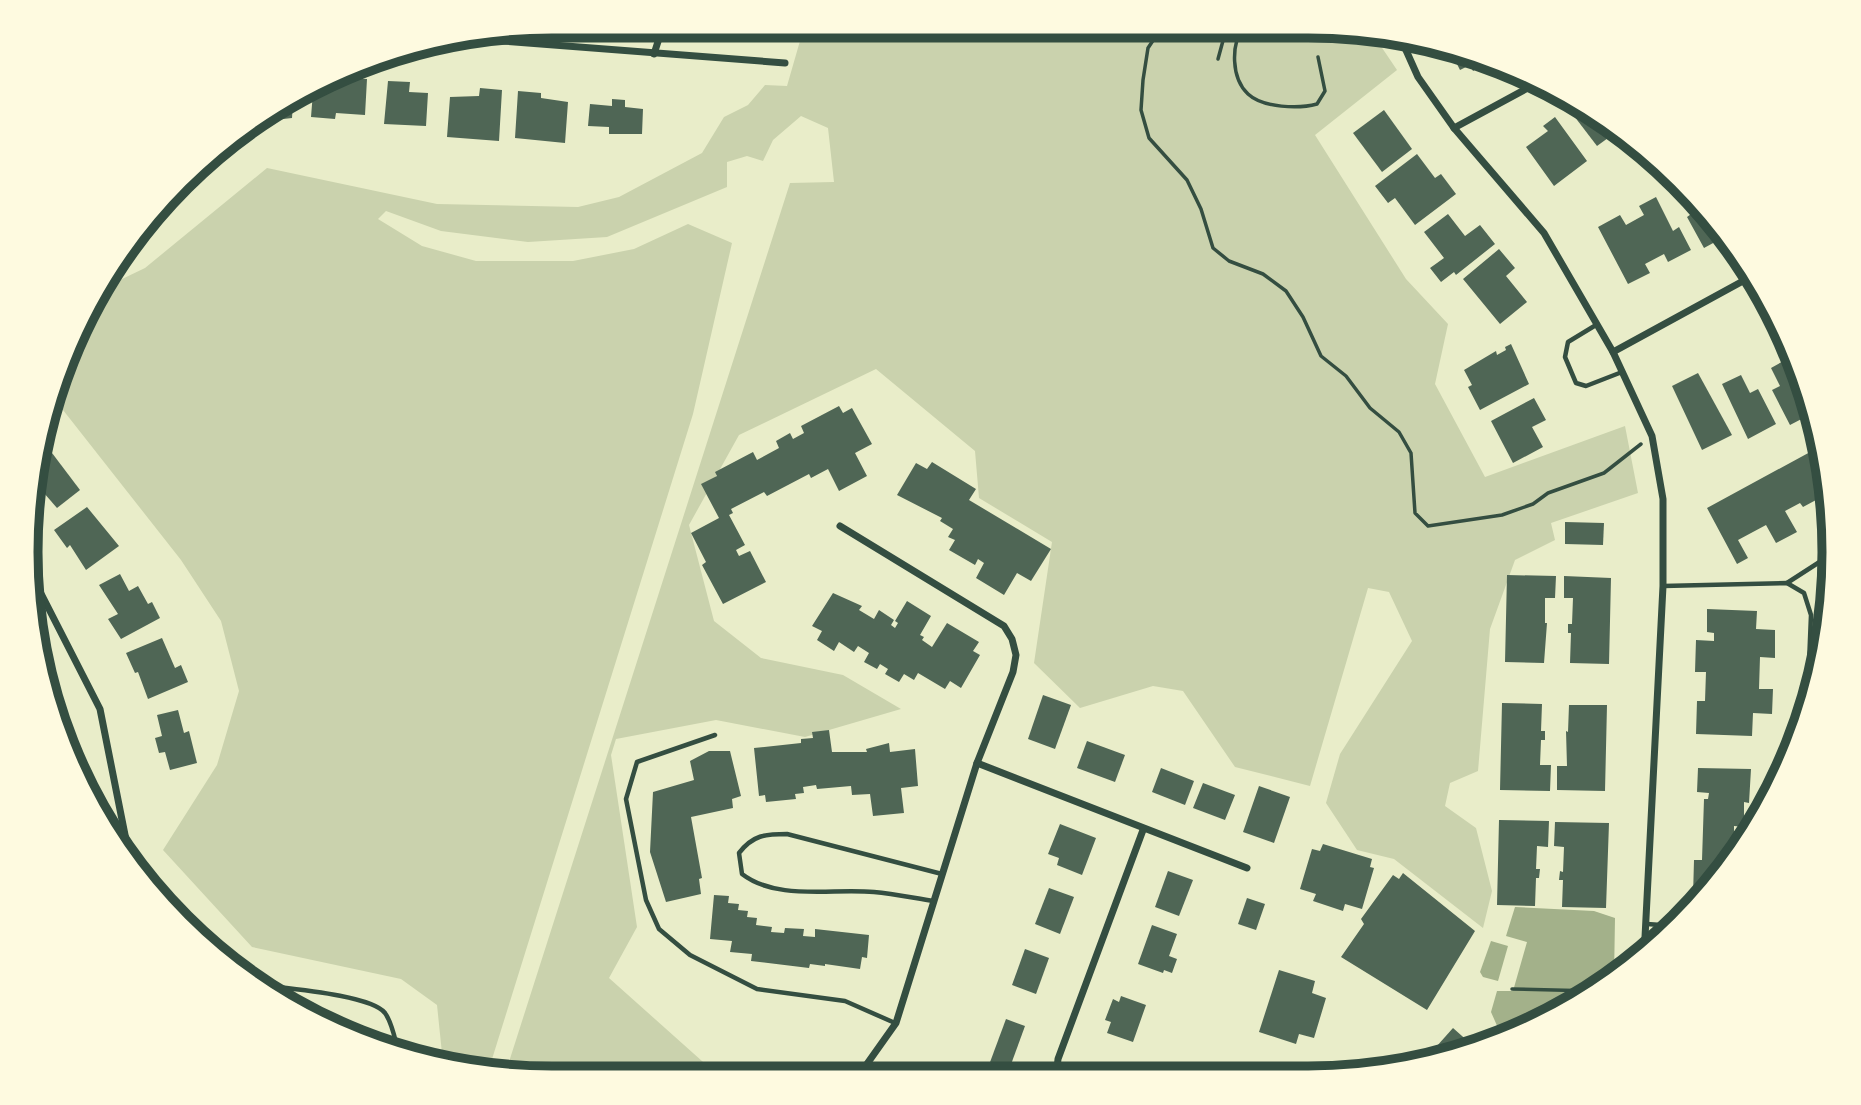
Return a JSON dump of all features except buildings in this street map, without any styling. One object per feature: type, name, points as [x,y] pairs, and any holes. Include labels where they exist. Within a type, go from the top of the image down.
[{"type":"street","points":[[654,54],[659,38]]},
{"type":"street","points":[[504,41],[785,63]]},
{"type":"street","points":[[1405,47],[1418,77],[1454,128],[1544,233],[1613,352],[1652,436],[1663,499],[1663,586],[1646,940]]},
{"type":"street","points":[[1454,128],[1527,88]]},
{"type":"street","points":[[1613,352],[1744,280]]},
{"type":"street","points":[[840,526],[1004,626],[1012,639],[1016,655],[1013,672],[977,763],[896,1023],[866,1066]]},
{"type":"street","points":[[41,593],[100,709],[126,839]]},
{"type":"street","points":[[977,763],[1143,830],[1247,868]]},
{"type":"street","points":[[1057,1066],[1143,830]]},
{"type":"lane","points":[[1597,324],[1568,342],[1565,357],[1576,383],[1586,386],[1622,372]]},
{"type":"lane","points":[[1663,586],[1787,583],[1822,561]]},
{"type":"lane","points":[[1787,583],[1804,593],[1811,615],[1809,668]]},
{"type":"lane","points":[[715,735],[637,762],[626,799],[646,900],[659,929],[690,955],[757,989],[845,1001],[896,1023]]},
{"type":"lane","points":[[934,901],[875,892],[774,889],[754,883],[742,874],[739,853],[749,841],[764,834],[787,834],[942,874]]},
{"type":"lane","points":[[1647,925],[1662,926]]},
{"type":"lane","points":[[280,988],[366,1002],[383,1010],[394,1041]]},
{"type":"path","points":[[1155,38],[1148,48],[1141,110],[1149,138],[1187,180],[1201,209],[1213,248],[1229,261],[1263,274],[1286,291],[1303,317],[1321,356],[1346,376],[1370,408],[1399,432],[1411,453],[1415,513],[1428,526],[1458,524],[1502,515],[1533,504],[1548,493],[1604,473],[1652,436]]},
{"type":"path","points":[[1218,59],[1224,38]]},
{"type":"path","points":[[1238,38],[1236,43],[1239,79],[1248,94],[1265,102],[1303,108],[1317,104],[1325,91],[1318,57]]},
{"type":"path","points":[[1512,989],[1577,991]]},
{"type":"shaded area","points":[[801,38],[1308,38],[1379,43],[1397,70],[1315,135],[1406,279],[1448,324],[1435,384],[1485,477],[1625,426],[1638,493],[1551,523],[1555,540],[1515,560],[1490,629],[1478,771],[1450,783],[1445,806],[1476,828],[1492,891],[1483,928],[1394,859],[1357,850],[1326,803],[1340,754],[1412,641],[1389,592],[1368,588],[1310,786],[1235,767],[1183,691],[1153,686],[1080,708],[1034,663],[1052,542],[979,498],[975,451],[876,369],[739,435],[689,525],[714,621],[761,658],[843,675],[901,709],[805,737],[716,720],[616,739],[611,755],[637,927],[609,978],[708,1066],[508,1064],[790,183],[834,182],[828,128],[801,116],[773,140],[763,161],[747,156],[727,162],[727,187],[607,237],[528,242],[441,231],[386,211],[378,219],[422,246],[476,261],[573,261],[634,249],[688,224],[732,243],[693,414],[491,1063],[442,1055],[437,1005],[401,979],[252,947],[163,850],[217,765],[239,691],[221,621],[181,560],[60,406],[78,356],[117,279],[120,280],[145,268],[267,168],[437,204],[578,207],[619,197],[702,153],[724,117],[748,105],[765,85],[787,86]]},
{"type":"shaded area","points":[[1515,907],[1594,911],[1615,918],[1614,965],[1565,998],[1499,1029],[1491,1012],[1497,991],[1513,991],[1527,942],[1506,936]]},
{"type":"shaded area","points":[[1491,941],[1508,946],[1498,981],[1483,977],[1480,972]]}]
